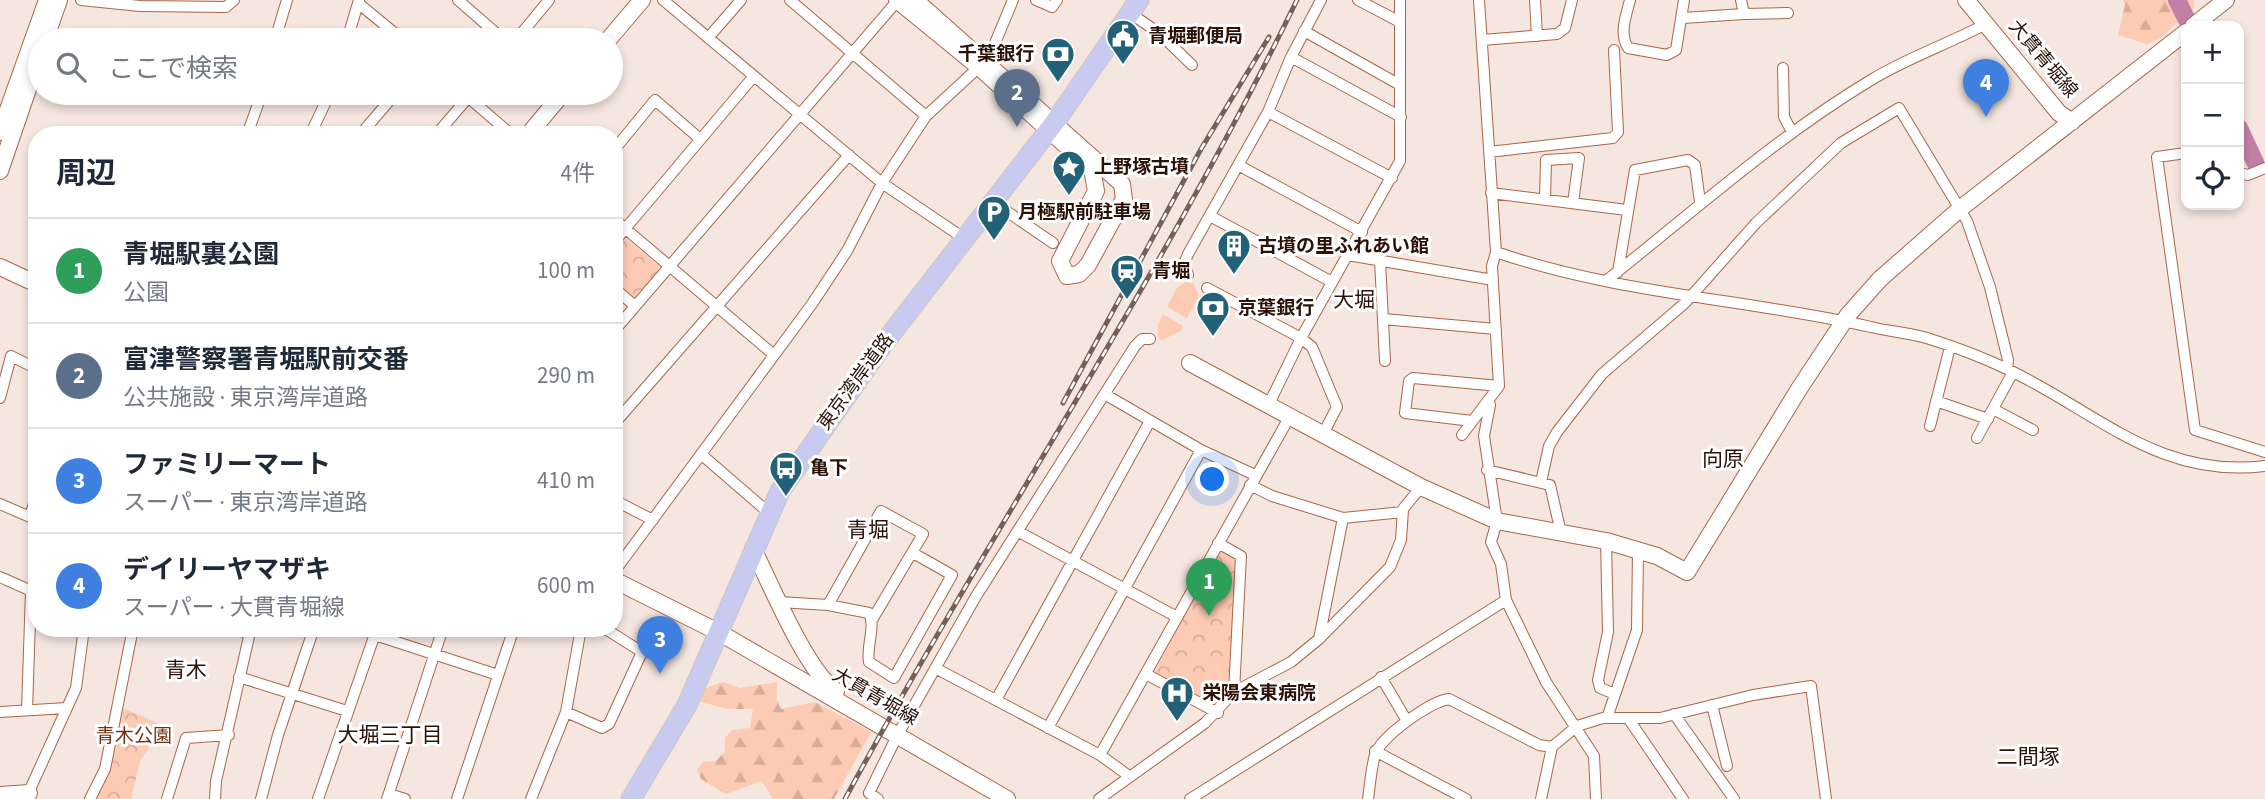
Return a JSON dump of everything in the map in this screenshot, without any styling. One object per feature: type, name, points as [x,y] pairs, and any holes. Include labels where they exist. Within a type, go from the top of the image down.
[{"type":"highway","name":"東京湾岸道路","points":[[631,799],[687,705],[769,513],[799,461],[884,343],[1051,126],[1135,7]]},
{"type":"street","points":[[37,28],[47,0]]},
{"type":"street","points":[[49,28],[59,0]]},
{"type":"street","points":[[80,0],[140,6],[226,7],[234,0]]},
{"type":"street","points":[[279,28],[287,0]]},
{"type":"street","points":[[526,28],[549,0]]},
{"type":"street","points":[[618,28],[642,0]]},
{"type":"street","points":[[663,0],[882,183],[965,239]]},
{"type":"street","points":[[708,38],[741,0]]},
{"type":"street","points":[[790,0],[926,116]]},
{"type":"street","points":[[623,320],[898,0],[981,63]]},
{"type":"street","points":[[915,0],[1051,126],[1092,169],[1096,191],[1060,261],[1063,272],[1072,276],[1088,265],[1124,199],[1125,191],[1101,162],[1051,126]]},
{"type":"street","points":[[623,560],[702,455],[847,251],[882,183],[926,116],[993,48],[1013,0]]},
{"type":"street","points":[[1036,0],[1052,7],[1057,0]]},
{"type":"street","points":[[1188,275],[1184,264],[1268,112],[1291,57],[1321,0]]},
{"type":"street","points":[[1358,0],[1400,22]]},
{"type":"street","points":[[1269,404],[1301,338],[1400,161],[1400,0]]},
{"type":"street","points":[[1462,435],[1491,401],[1499,386],[1492,265],[1496,253],[1479,0]]},
{"type":"street","points":[[1535,0],[1537,36]]},
{"type":"street","points":[[1482,40],[1557,34],[1565,28],[1572,0]]},
{"type":"street","points":[[1630,0],[1623,28],[1623,41],[1628,48],[1667,55],[1676,50],[1684,0]]},
{"type":"street","points":[[1741,0],[1744,14]]},
{"type":"street","name":"大貫青堀線","points":[[1966,0],[2059,113],[2072,121]]},
{"type":"street","name":"大貫青堀線","points":[[1980,0],[2068,106],[2072,121]]},
{"type":"street","points":[[2199,21],[2226,0]]},
{"type":"street","points":[[350,28],[358,1],[389,28]]},
{"type":"street","points":[[463,2],[492,28]]},
{"type":"street","points":[[1135,7],[1192,65]]},
{"type":"street","points":[[1683,18],[1788,13]]},
{"type":"street","points":[[1607,281],[1700,202],[1792,132],[1874,78],[1986,24]]},
{"type":"street","points":[[1304,31],[1400,85]]},
{"type":"street","points":[[1190,363],[1421,487],[1497,521],[1638,549],[1687,572],[1799,388],[1844,321],[1880,279],[1961,208],[2181,36]]},
{"type":"street","points":[[1489,152],[1613,138],[1618,132],[1614,50]]},
{"type":"street","points":[[0,132],[28,53]]},
{"type":"street","points":[[1291,57],[1401,117]]},
{"type":"street","points":[[1783,68],[1784,117],[1792,132]]},
{"type":"street","points":[[623,231],[754,76]]},
{"type":"street","points":[[0,171],[28,89]]},
{"type":"street","points":[[623,139],[655,100],[700,139]]},
{"type":"street","points":[[250,126],[258,105]]},
{"type":"street","points":[[314,126],[324,105]]},
{"type":"street","points":[[368,126],[386,105]]},
{"type":"street","points":[[443,126],[459,105]]},
{"type":"street","points":[[480,105],[502,126]]},
{"type":"street","points":[[536,126],[553,105]]},
{"type":"street","points":[[1541,482],[1549,446],[1571,412],[1602,374],[1685,303],[1689,295],[1756,223],[1841,143],[1899,108],[1940,180],[1961,208],[1990,287],[2008,360],[2010,371],[1977,438]]},
{"type":"street","points":[[1268,112],[1392,178]]},
{"type":"street","points":[[2181,154],[2157,157],[2195,430],[2265,452]]},
{"type":"street","points":[[623,413],[714,306],[849,155]]},
{"type":"street","points":[[1545,200],[1546,160],[1578,158],[1573,203]]},
{"type":"street","points":[[1618,271],[1635,170],[1688,160],[1695,165],[1700,202]]},
{"type":"street","points":[[1238,165],[1362,232]]},
{"type":"street","points":[[2244,174],[2265,168]]},
{"type":"street","points":[[1492,192],[1627,210]]},
{"type":"street","points":[[993,202],[1053,243]]},
{"type":"street","points":[[1210,216],[1332,282]]},
{"type":"street","points":[[625,229],[774,355]]},
{"type":"street","points":[[1496,253],[1547,270],[1844,321],[1931,339],[2010,371],[2167,457],[2206,466],[2265,466]]},
{"type":"street","points":[[1348,255],[1493,280]]},
{"type":"street","points":[[1380,260],[1385,361]]},
{"type":"street","points":[[0,267],[28,280]]},
{"type":"street","points":[[1207,288],[1301,338],[1311,347],[1337,407],[1324,434]]},
{"type":"street","points":[[623,296],[635,306]]},
{"type":"street","points":[[1383,319],[1496,329]]},
{"type":"street","points":[[878,799],[869,793],[891,730],[937,669],[975,598],[1135,346],[1142,340],[1150,339]]},
{"type":"street","points":[[1930,426],[1950,346]]},
{"type":"street","points":[[0,398],[11,356],[28,364]]},
{"type":"street","points":[[1472,421],[1405,413],[1409,381],[1413,378],[1499,386]]},
{"type":"street","points":[[1105,395],[1253,480],[1272,496],[1343,518],[1403,512]]},
{"type":"street","points":[[1491,401],[1484,436],[1487,470],[1497,521],[1491,542],[1501,564],[1506,600],[1546,682],[1594,755],[1596,799]]},
{"type":"street","points":[[1936,401],[1990,414],[2033,430]]},
{"type":"street","points":[[1100,755],[1290,416]]},
{"type":"street","points":[[996,700],[1150,421]]},
{"type":"street","points":[[1048,728],[1201,450]]},
{"type":"street","points":[[702,455],[769,513]]},
{"type":"street","points":[[1487,470],[1550,485],[1560,533]]},
{"type":"street","points":[[1099,799],[1217,713],[1234,692],[1291,662],[1319,639],[1390,566],[1401,540],[1403,512],[1421,487]]},
{"type":"street","points":[[0,503],[28,516]]},
{"type":"street","points":[[623,505],[653,520]]},
{"type":"street","points":[[828,605],[881,511],[923,534],[872,620],[867,652],[869,662],[894,678],[952,575],[913,553]]},
{"type":"street","points":[[1319,639],[1343,518]]},
{"type":"street","points":[[1019,532],[1177,617]]},
{"type":"street","points":[[1606,541],[1608,632],[1598,680],[1600,688],[1615,694]]},
{"type":"street","points":[[1219,543],[1241,556],[1234,692]]},
{"type":"street","points":[[754,549],[779,602],[827,685],[881,720],[891,730]]},
{"type":"street","points":[[1607,718],[1637,630],[1638,549]]},
{"type":"street","points":[[0,577],[28,589]]},
{"type":"street","name":"大貫青堀線","points":[[623,584],[720,633],[1007,799]]},
{"type":"street","points":[[1190,799],[1506,600]]},
{"type":"street","points":[[779,602],[863,610],[872,620]]},
{"type":"street","points":[[27,710],[31,637]]},
{"type":"street","points":[[0,795],[28,796],[76,688],[83,637]]},
{"type":"street","points":[[90,799],[105,769],[131,637]]},
{"type":"street","points":[[215,799],[216,781],[229,735],[249,637]]},
{"type":"street","points":[[261,799],[311,637]]},
{"type":"street","points":[[318,799],[374,637]]},
{"type":"street","points":[[389,637],[498,675]]},
{"type":"street","points":[[405,799],[388,797],[440,637]]},
{"type":"street","points":[[457,799],[511,637]]},
{"type":"street","points":[[531,799],[566,712],[580,637]]},
{"type":"street","points":[[566,712],[602,727],[609,724],[642,652],[618,637]]},
{"type":"street","points":[[937,669],[1100,755],[1129,776]]},
{"type":"street","points":[[1146,674],[1217,713]]},
{"type":"street","points":[[239,677],[347,711]]},
{"type":"street","points":[[1381,677],[1407,721]]},
{"type":"street","points":[[1541,799],[1552,747],[1577,726],[1607,718],[1660,718],[1811,686],[1826,799]]},
{"type":"street","points":[[1368,799],[1375,751],[1407,721],[1438,700],[1449,699],[1539,745],[1552,747]]},
{"type":"street","points":[[1712,705],[1727,766]]},
{"type":"street","points":[[0,712],[67,708]]},
{"type":"street","points":[[1674,714],[1734,799]]},
{"type":"street","points":[[1629,718],[1683,799]]},
{"type":"street","points":[[167,799],[186,738],[229,735]]},
{"type":"street","points":[[1375,751],[1466,799]]},
{"type":"green space","points":[[2123,0],[2194,0],[2194,8],[2159,39],[2147,44],[2118,35],[2125,5]]},
{"type":"green space","points":[[623,238],[659,266],[659,271],[636,297],[631,297],[623,290]]},
{"type":"green space","points":[[1186,282],[1194,284],[1199,295],[1187,318],[1167,307],[1177,288]]},
{"type":"green space","points":[[1163,314],[1183,326],[1181,331],[1162,340],[1158,337],[1158,325]]},
{"type":"green space","points":[[1219,547],[1239,557],[1231,692],[1217,708],[1153,675]]},
{"type":"green space","points":[[723,682],[740,688],[777,682],[777,700],[781,709],[815,702],[871,732],[834,799],[773,799],[762,781],[726,794],[701,779],[697,770],[703,762],[715,761],[725,752],[725,738],[732,730],[750,728],[753,709],[728,709],[701,702],[698,691]]},
{"type":"green space","name":"青木公園","points":[[121,707],[164,726],[140,761],[131,799],[93,799]]},
{"type":"waterway","points":[[2177,0],[2187,20]]},
{"type":"waterway","points":[[2244,139],[2255,162]]},
{"type":"railway","points":[[845,799],[958,599],[1190,203],[1297,0]]},
{"type":"railway","points":[[1063,403],[1201,149],[1269,37]]},
{"type":"place","name":"青堀郵便局","points":[[1123,66]]},
{"type":"place","name":"千葉銀行","points":[[1058,84]]},
{"type":"place","name":"デイリーヤマザキ","points":[[1986,117]]},
{"type":"place","name":"富津警察署青堀駅前交番","points":[[1017,127]]},
{"type":"place","name":"上野塚古墳","points":[[1069,197]]},
{"type":"place","name":"月極駅前駐車場","points":[[994,242]]},
{"type":"place","name":"古墳の里ふれあい館","points":[[1234,276]]},
{"type":"place","name":"青堀","points":[[1127,301]]},
{"type":"place","name":"京葉銀行","points":[[1213,338]]},
{"type":"place","name":"亀下","points":[[786,498]]},
{"type":"place","name":"青堀駅裏公園","points":[[1209,616]]},
{"type":"place","name":"ファミリーマート","points":[[660,674]]},
{"type":"place","name":"栄陽会東病院","points":[[1177,723]]},
{"type":"district","name":"大堀","points":[[1354,300]]},
{"type":"district","name":"向原","points":[[1723,459]]},
{"type":"district","name":"青堀","points":[[868,530]]},
{"type":"district","name":"青木","points":[[186,670]]},
{"type":"district","name":"大堀三丁目","points":[[390,735]]},
{"type":"district","name":"二間塚","points":[[2028,757]]}]
